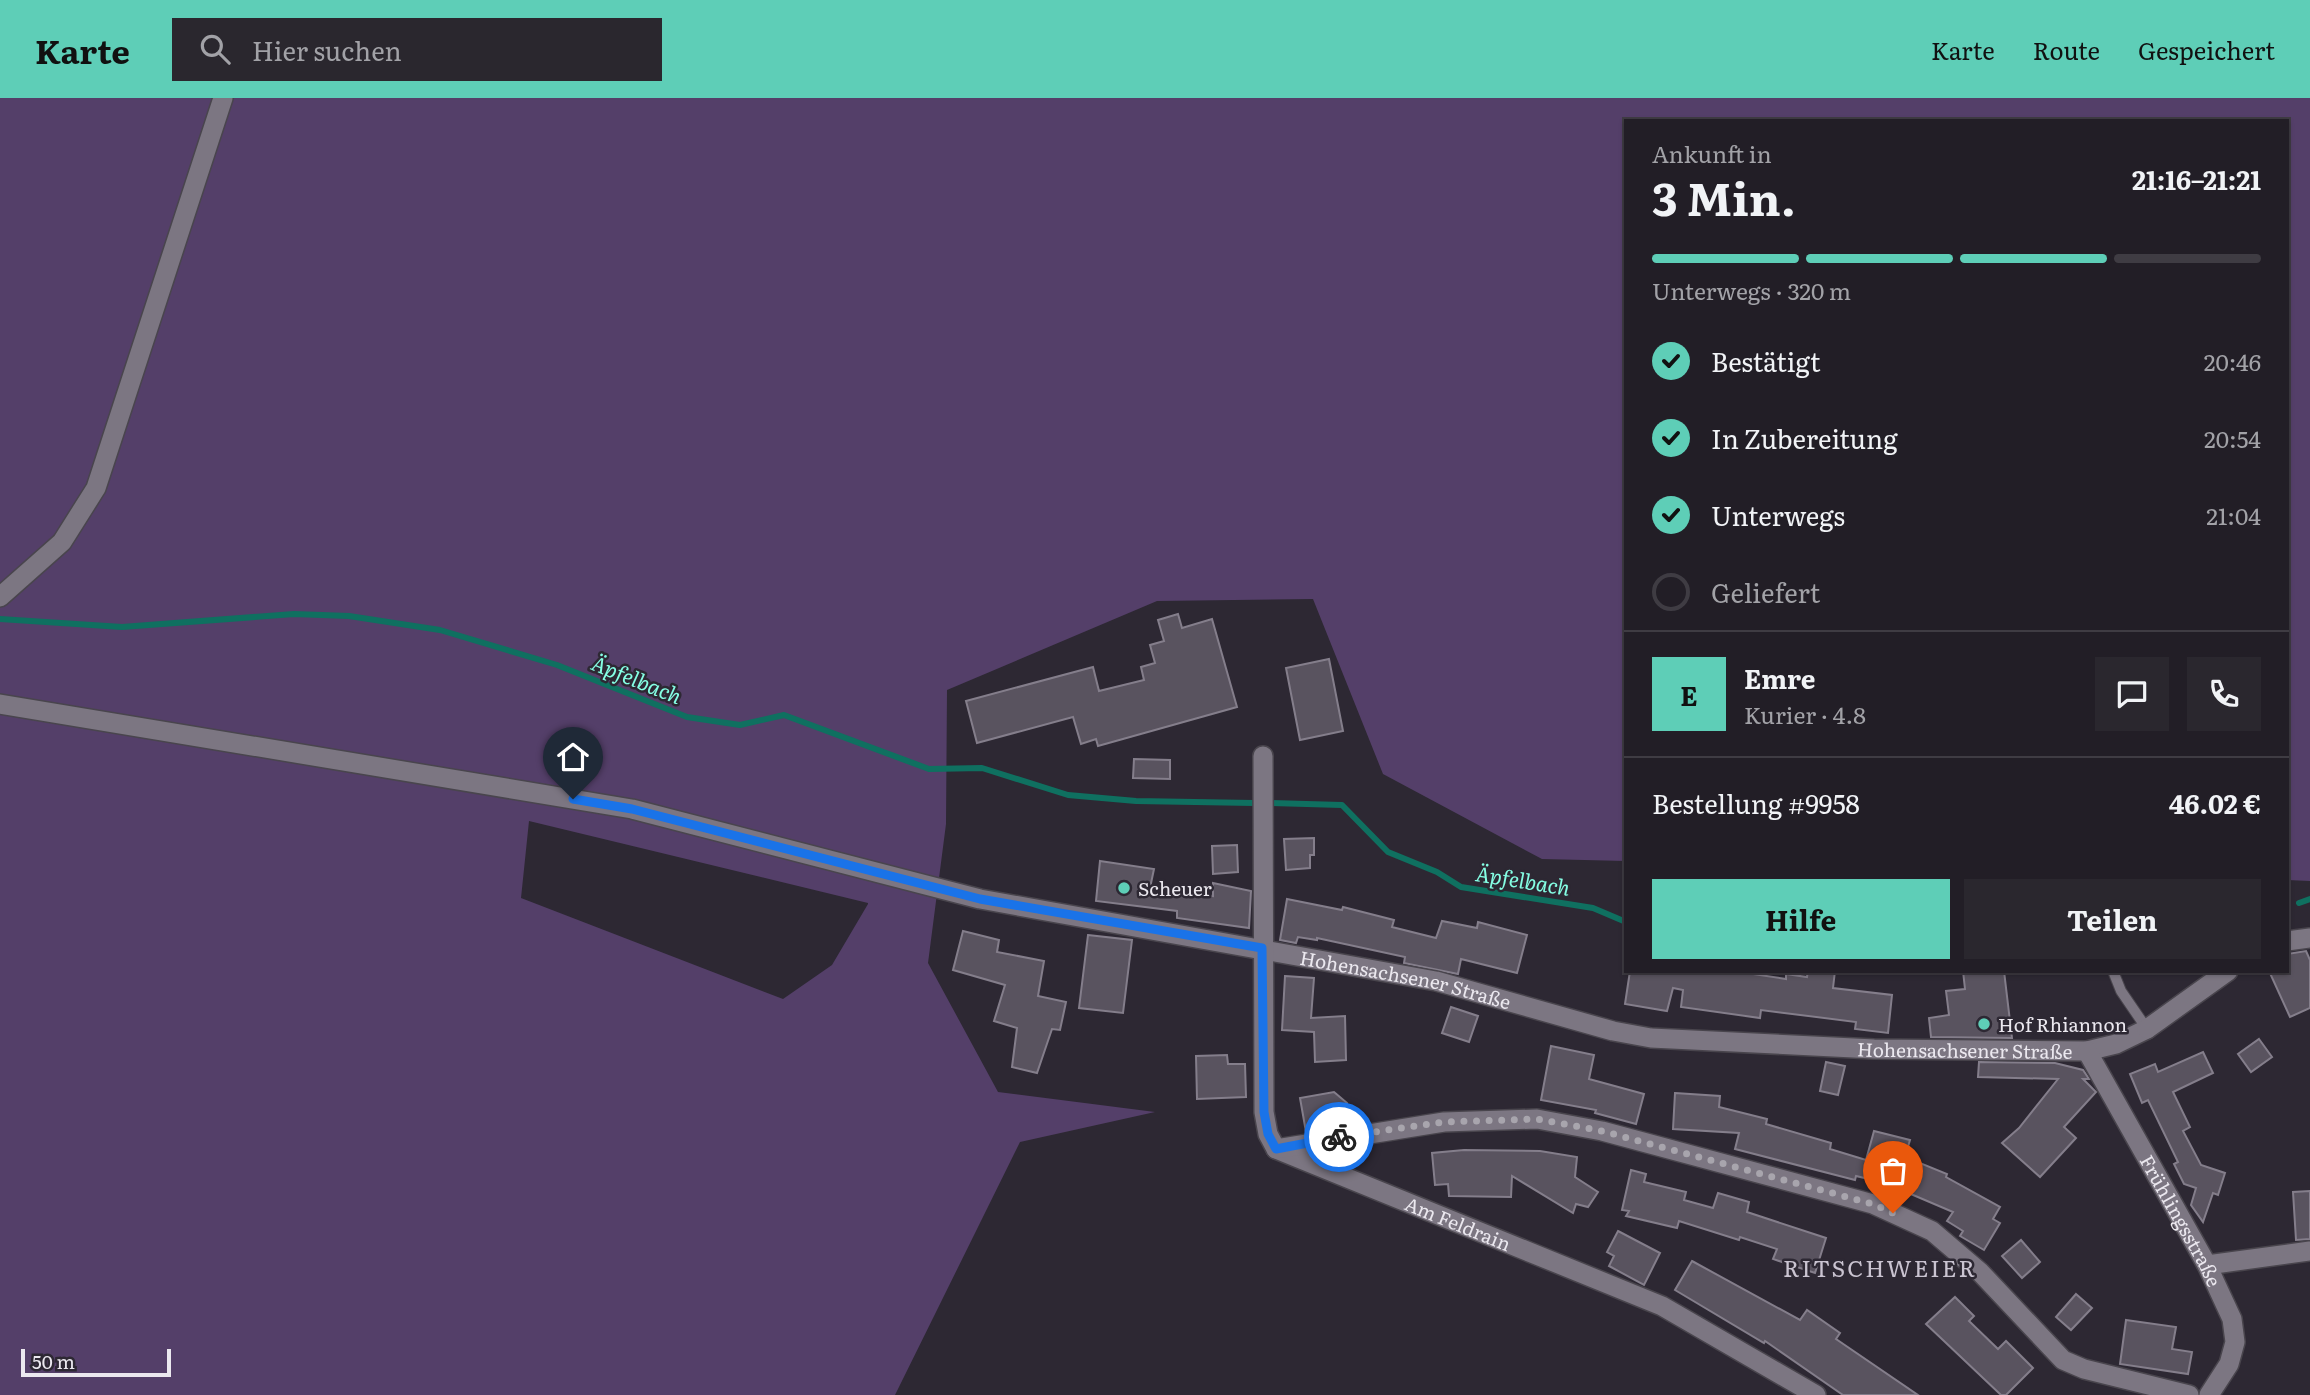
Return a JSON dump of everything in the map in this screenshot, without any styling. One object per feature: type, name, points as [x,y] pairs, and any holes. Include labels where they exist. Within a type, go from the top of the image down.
[{"type":"street","points":[[0,597],[62,542],[96,488],[223,98]]},
{"type":"street","name":"Hohensachsener Straße","points":[[0,704],[632,809],[980,899],[1436,981],[1613,1031],[1651,1038],[1874,1049],[2087,1051],[2116,1044],[2225,973]]},
{"type":"street","points":[[1263,756],[1264,1112],[1268,1134],[1276,1149],[1444,1122],[1537,1119],[1602,1131],[1873,1204],[1932,1231],[1955,1248],[2063,1360],[2084,1369],[2189,1395]]},
{"type":"street","points":[[2289,940],[2310,938]]},
{"type":"street","name":"Frühlingsstraße","points":[[2087,1051],[2207,1265],[2232,1319],[2235,1342],[2229,1364],[2209,1395]]},
{"type":"street","name":"Am Feldrain","points":[[1276,1149],[1662,1306],[1816,1395]]},
{"type":"street","points":[[2207,1265],[2310,1251]]},
{"type":"lane","points":[[2114,973],[2121,991],[2145,1026]]},
{"type":"shaded area","points":[[0,98],[2310,98],[2310,881],[2289,880],[2289,119],[1624,119],[1624,861],[1542,859],[1383,774],[1313,599],[1157,601],[947,690],[946,824],[928,963],[998,1092],[1155,1112],[1020,1142],[895,1395],[0,1395]],"holes":[[[529,821],[868,903],[832,965],[783,999],[521,898]]]},
{"type":"building","points":[[1178,614],[1182,628],[1212,619],[1237,707],[1098,746],[1096,739],[1081,744],[1073,717],[977,743],[966,701],[1093,667],[1099,691],[1144,680],[1141,667],[1155,663],[1150,645],[1164,641],[1158,620]]},
{"type":"building","points":[[1329,659],[1343,731],[1300,740],[1286,668]]},
{"type":"building","points":[[1134,759],[1170,760],[1170,779],[1133,778]]},
{"type":"building","points":[[1314,838],[1314,855],[1310,855],[1310,868],[1286,870],[1284,839]]},
{"type":"building","points":[[1237,845],[1238,872],[1213,874],[1212,846]]},
{"type":"building","points":[[1100,861],[1154,869],[1150,888],[1213,896],[1213,883],[1251,891],[1249,928],[1177,918],[1177,911],[1096,901]]},
{"type":"building","points":[[1287,899],[1342,910],[1343,907],[1394,920],[1392,927],[1436,938],[1442,921],[1477,928],[1478,922],[1527,935],[1517,973],[1461,959],[1458,974],[1404,963],[1405,957],[1317,938],[1298,937],[1296,943],[1280,940]]},
{"type":"building","points":[[963,931],[999,940],[997,952],[1044,961],[1038,996],[1066,1002],[1060,1030],[1052,1029],[1037,1073],[1012,1067],[1017,1028],[994,1021],[1005,985],[953,970]]},
{"type":"building","points":[[1088,935],[1132,940],[1123,1013],[1079,1008]]},
{"type":"building","points":[[2306,951],[2310,960],[2310,1008],[2290,1017],[2270,973],[2289,973],[2289,954]]},
{"type":"building","points":[[1630,973],[1746,973],[1786,979],[1786,974],[1807,977],[1808,973],[1835,973],[1833,988],[1892,995],[1888,1033],[1855,1029],[1856,1022],[1761,1010],[1760,1018],[1681,1007],[1683,990],[1673,988],[1667,1011],[1625,1004]]},
{"type":"building","points":[[1963,973],[2004,973],[2012,1038],[1931,1037],[1929,1018],[1949,1015],[1946,991],[1965,989]]},
{"type":"building","points":[[1285,976],[1314,978],[1311,1018],[1345,1016],[1346,1060],[1315,1062],[1314,1032],[1282,1030]]},
{"type":"building","points":[[1451,1007],[1478,1016],[1469,1042],[1442,1033]]},
{"type":"building","points":[[2259,1039],[2272,1057],[2251,1072],[2238,1054]]},
{"type":"building","points":[[1551,1046],[1594,1055],[1589,1079],[1644,1094],[1636,1124],[1595,1113],[1596,1110],[1541,1100]]},
{"type":"building","points":[[2203,1052],[2213,1073],[2173,1092],[2190,1127],[2183,1131],[2201,1165],[2225,1173],[2218,1195],[2213,1193],[2203,1222],[2191,1205],[2196,1188],[2184,1184],[2174,1164],[2178,1162],[2148,1100],[2142,1103],[2130,1074],[2155,1064],[2158,1072]]},
{"type":"building","points":[[1227,1055],[1228,1064],[1245,1064],[1246,1097],[1197,1099],[1196,1056]]},
{"type":"building","points":[[1826,1062],[1845,1066],[1838,1095],[1820,1091]]},
{"type":"building","points":[[1979,1062],[2055,1063],[2083,1070],[2089,1079],[2083,1079],[2096,1092],[2064,1127],[2076,1138],[2040,1177],[2002,1143],[2019,1128],[2058,1079],[1978,1077]]},
{"type":"building","points":[[1334,1092],[1347,1103],[1351,1125],[1306,1132],[1300,1098]]},
{"type":"building","points":[[1675,1093],[1720,1096],[1719,1107],[1767,1119],[1766,1124],[1831,1143],[1830,1149],[1866,1160],[1874,1131],[1910,1140],[1905,1157],[1947,1174],[1946,1177],[2000,1207],[1993,1219],[2000,1223],[1984,1250],[1960,1236],[1963,1231],[1947,1221],[1953,1212],[1885,1183],[1856,1176],[1855,1180],[1735,1149],[1739,1133],[1673,1129]]},
{"type":"building","points":[[1464,1150],[1540,1151],[1577,1157],[1575,1177],[1598,1192],[1588,1207],[1576,1204],[1573,1213],[1512,1176],[1511,1197],[1449,1196],[1448,1184],[1435,1185],[1432,1153]]},
{"type":"building","points":[[1631,1170],[1646,1174],[1644,1182],[1686,1192],[1684,1200],[1713,1208],[1718,1193],[1749,1202],[1747,1212],[1826,1238],[1815,1273],[1773,1259],[1777,1249],[1740,1237],[1739,1240],[1679,1221],[1677,1228],[1626,1216],[1629,1211],[1622,1210]]},
{"type":"building","points":[[2310,1191],[2310,1239],[2296,1240],[2293,1192]]},
{"type":"building","points":[[1618,1231],[1660,1253],[1644,1285],[1609,1266],[1614,1256],[1607,1252]]},
{"type":"building","points":[[2021,1240],[2040,1262],[2022,1278],[2002,1256]]},
{"type":"building","points":[[1692,1261],[1800,1320],[1807,1310],[1840,1333],[1836,1339],[1918,1395],[1843,1395],[1765,1341],[1764,1343],[1675,1290]]},
{"type":"building","points":[[2076,1294],[2092,1308],[2071,1330],[2056,1317]]},
{"type":"building","points":[[1955,1297],[1974,1316],[1969,1321],[1998,1349],[2006,1341],[2033,1368],[2006,1395],[2001,1395],[1926,1324]]},
{"type":"building","points":[[2126,1320],[2176,1327],[2172,1349],[2192,1352],[2188,1374],[2120,1364]]},
{"type":"waterway","name":"Äpfelbach","points":[[0,619],[122,627],[294,614],[349,616],[440,630],[557,665],[687,717],[740,725],[784,715],[929,769],[982,768],[1068,795],[1136,801],[1254,803]]},
{"type":"waterway","name":"Äpfelbach","points":[[1271,803],[1342,805],[1388,852],[1437,872],[1461,887],[1593,908],[1624,921]]},
{"type":"waterway","name":"Äpfelbach","points":[[2299,903],[2310,899]]},
{"type":"way so far","points":[[1339,1137],[1444,1122],[1537,1119],[1602,1131],[1873,1204],[1893,1213]]},
{"type":"place","name":"Scheuer","points":[[1124,888]]},
{"type":"place","name":"Hof Rhiannon","points":[[1984,1024]]},
{"type":"district","name":"RITSCHWEIER","points":[[1880,1267]]},
{"type":"route","points":[[573,799],[632,809],[980,899],[1054,914],[1262,948],[1264,1112],[1268,1134],[1276,1149],[1339,1137]]}]
